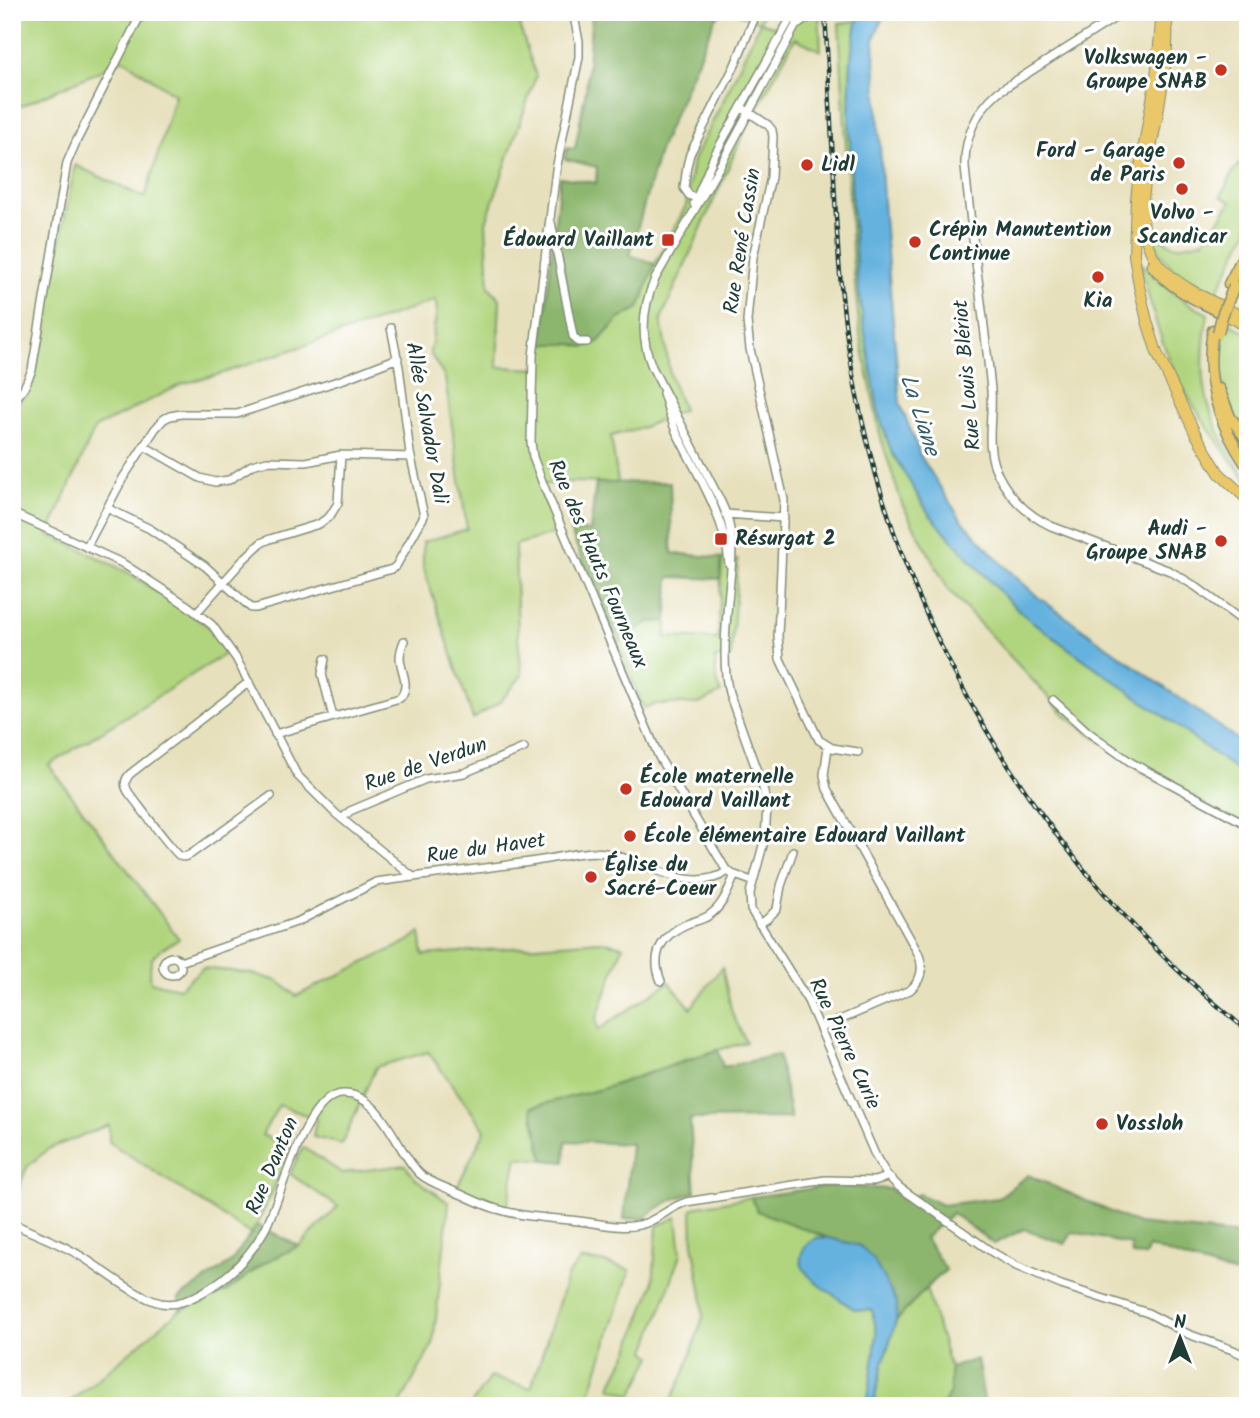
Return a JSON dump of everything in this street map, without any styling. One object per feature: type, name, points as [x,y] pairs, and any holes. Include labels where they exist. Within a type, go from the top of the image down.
[{"type":"highway","points":[[1231,285],[1248,247]]},
{"type":"highway","points":[[1247,464],[1224,428],[1213,396],[1210,368],[1219,307],[1248,255]]},
{"type":"highway","points":[[1152,265],[1185,294],[1248,327]]},
{"type":"highway","points":[[1215,332],[1221,397],[1233,423],[1248,441]]},
{"type":"main road","points":[[1162,12],[1156,77],[1135,209],[1136,265],[1144,309],[1157,354],[1212,463],[1230,484],[1248,499]]},
{"type":"main road","points":[[1167,12],[1168,36],[1164,76],[1145,186],[1144,218],[1147,240],[1157,262],[1173,278],[1248,320]]},
{"type":"main road","points":[[1135,209],[1140,240],[1152,265]]},
{"type":"street","points":[[12,403],[24,388],[32,370],[67,163],[142,12]]},
{"type":"street","name":"Rue des Hauts Fourneaux","points":[[573,12],[579,41],[579,61],[557,164],[533,356],[533,457],[658,755],[695,820],[731,873]]},
{"type":"street","points":[[698,199],[689,195],[684,188],[687,162],[734,67],[757,12]]},
{"type":"street","points":[[661,981],[656,963],[664,941],[673,931],[709,916],[724,899],[731,873],[752,881],[765,838],[767,807],[726,681],[733,547],[731,527],[727,514],[650,362],[645,344],[645,309],[655,279],[793,33],[803,20],[813,14],[828,12]]},
{"type":"street","name":"Rue Louis Blériot","points":[[1124,12],[998,92],[982,108],[967,139],[965,167],[991,388],[991,452],[1005,486],[1016,501],[1034,517],[1170,571],[1248,625]]},
{"type":"street","points":[[698,199],[712,161],[796,14]]},
{"type":"street","points":[[793,33],[796,14]]},
{"type":"street","name":"Rue René Cassin","points":[[741,107],[768,125],[773,134],[771,177],[754,257],[747,321],[750,349],[782,492],[779,655],[817,738],[828,747]]},
{"type":"street","points":[[550,218],[573,336],[578,342],[587,342]]},
{"type":"street","name":"Allée Salvador Dali","points":[[107,508],[150,529],[205,566],[253,609],[392,569],[424,516],[411,457],[398,358],[391,328]]},
{"type":"street","points":[[88,546],[144,446],[159,423],[170,416],[237,414],[398,358]]},
{"type":"street","points":[[658,379],[676,429],[717,513],[726,541],[730,582]]},
{"type":"street","points":[[144,446],[204,480],[215,482],[229,480],[260,462],[306,462],[341,455],[411,457]]},
{"type":"street","points":[[197,612],[263,542],[322,523],[330,516],[338,503],[341,455]]},
{"type":"street","name":"Rue du Havet","points":[[12,513],[133,569],[212,625],[231,649],[297,775],[342,819],[413,877],[593,853],[615,855],[692,881],[731,873]]},
{"type":"street","points":[[717,513],[783,518]]},
{"type":"street","points":[[275,734],[393,701],[403,695],[406,683],[400,656],[404,641]]},
{"type":"street","points":[[325,659],[322,674],[333,717]]},
{"type":"street","points":[[249,682],[130,774],[125,785],[181,856],[191,854],[271,796]]},
{"type":"street","points":[[1053,700],[1088,732],[1132,763],[1248,825]]},
{"type":"street","points":[[821,1028],[910,990],[918,982],[922,968],[918,953],[827,789],[824,775],[828,747],[858,752]]},
{"type":"street","name":"Rue de Verdun","points":[[342,819],[350,811],[426,779],[464,773],[524,748]]},
{"type":"street","points":[[759,924],[777,909],[781,886],[793,851]]},
{"type":"street","points":[[180,962],[299,921],[376,882],[413,877]]},
{"type":"street","name":"Rue Pierre Curie","points":[[752,881],[750,906],[804,993],[871,1146],[895,1184],[938,1216],[1016,1266],[1061,1285],[1148,1313],[1188,1334],[1248,1357]]},
{"type":"street","name":"Rue Danton","points":[[12,1223],[73,1251],[149,1299],[170,1304],[187,1301],[223,1279],[238,1267],[252,1250],[271,1218],[307,1126],[325,1100],[341,1094],[359,1098],[376,1111],[391,1129],[409,1161],[426,1178],[491,1207],[517,1213],[633,1226],[686,1202],[825,1180],[878,1180],[887,1175]]},
{"type":"street","points":[[1238,1352],[1248,1365]]},
{"type":"green space","points":[[12,12],[515,12],[536,76],[486,222],[489,287],[500,299],[497,367],[540,369],[542,344],[572,344],[584,347],[598,342],[619,319],[639,308],[655,264],[686,206],[693,160],[760,22],[778,28],[786,12],[819,12],[821,51],[795,38],[743,134],[661,319],[670,375],[683,410],[644,427],[611,436],[618,483],[568,482],[539,486],[559,532],[515,545],[522,675],[501,701],[473,719],[423,566],[423,542],[467,529],[445,378],[430,353],[437,310],[435,300],[217,375],[182,384],[95,428],[48,535],[129,573],[208,626],[228,652],[49,765],[179,939],[155,954],[150,965],[151,982],[179,988],[203,968],[249,973],[278,981],[296,996],[407,942],[420,932],[423,955],[600,941],[623,946],[596,1020],[598,1030],[669,982],[691,1008],[722,967],[732,1013],[746,1042],[687,1059],[602,1089],[531,1107],[544,1160],[517,1157],[507,1208],[456,1189],[485,1130],[428,1052],[376,1067],[342,1144],[313,1137],[316,1119],[279,1105],[262,1135],[292,1148],[257,1225],[250,1234],[109,1142],[109,1125],[48,1149],[27,1167],[12,1204],[12,407],[27,394],[36,368],[75,165],[145,198],[175,95],[126,61],[116,58],[109,67],[12,110]]},
{"type":"green space","points":[[592,12],[723,12],[715,19],[660,148],[630,255],[655,264],[639,308],[619,319],[598,342],[585,347],[542,344],[560,177],[596,183],[597,167],[564,159],[567,148],[575,149],[586,89]]},
{"type":"green space","points":[[734,12],[763,12],[760,22]]},
{"type":"green space","points":[[857,21],[851,57],[849,114],[857,278],[879,415],[891,451],[922,504],[953,541],[1025,616],[1248,779],[1248,828],[1140,770],[1066,716],[949,591],[902,504],[880,435],[860,334],[853,266],[839,23]]},
{"type":"green space","points":[[1248,155],[1248,230],[1215,296],[1186,279],[1170,265],[1153,237],[1155,234],[1172,245],[1179,246],[1202,241],[1210,234],[1231,202],[1221,196],[1234,170]]},
{"type":"green space","points":[[1140,262],[1171,291],[1208,314],[1203,361],[1208,402],[1223,440],[1248,480],[1204,422],[1176,373],[1157,326]]},
{"type":"green space","points":[[1227,321],[1248,334],[1248,456],[1234,436],[1239,426],[1221,375],[1221,350]]},
{"type":"green space","points":[[670,482],[672,553],[722,558],[720,579],[669,577],[667,621],[648,622],[617,643],[570,530],[590,531],[596,483]]},
{"type":"green space","points":[[722,558],[738,560],[731,657],[715,658],[716,677],[721,693],[699,704],[656,704],[644,708],[617,643],[648,622],[667,621],[666,637],[718,639]]},
{"type":"green space","points":[[718,1050],[723,1067],[778,1055],[791,1118],[690,1119],[695,1192],[674,1199],[644,1218],[624,1219],[631,1144],[566,1141],[565,1162],[544,1160],[531,1107],[602,1089]]},
{"type":"green space","points":[[303,1147],[342,1173],[405,1165],[416,1179],[449,1203],[433,1344],[399,1406],[65,1406],[180,1310],[227,1291],[264,1263],[299,1246],[338,1207],[290,1174]]},
{"type":"green space","points":[[1028,1175],[1138,1224],[1248,1236],[1248,1277],[1149,1247],[1145,1256],[1132,1255],[1131,1245],[1073,1232],[1065,1244],[1024,1229],[994,1244],[952,1213],[925,1238],[946,1270],[896,1321],[897,1303],[860,1246],[831,1239],[757,1211],[751,1197],[830,1186],[890,1189],[903,1200],[919,1194],[942,1205],[998,1198]]},
{"type":"green space","points":[[751,1197],[758,1211],[829,1238],[816,1238],[872,1310],[877,1334],[867,1406],[669,1406],[686,1369],[703,1317],[693,1243],[692,1209]]},
{"type":"green space","points":[[677,1217],[681,1254],[646,1351],[652,1356],[632,1395],[610,1387],[629,1350],[653,1285],[657,1226]]},
{"type":"green space","points":[[257,1225],[299,1246],[264,1263],[227,1291],[180,1310],[179,1298],[231,1262]]},
{"type":"green space","points":[[581,1260],[630,1270],[588,1400],[594,1406],[470,1406],[490,1377],[531,1388],[568,1274]]},
{"type":"green space","points":[[926,1288],[950,1368],[950,1392],[943,1406],[873,1406],[896,1321]]},
{"type":"green space","points":[[977,1359],[985,1406],[943,1406],[950,1392],[950,1368]]},
{"type":"water","name":"La Liane","points":[[859,12],[885,12],[874,40],[884,218],[900,403],[921,457],[960,518],[1002,564],[1038,597],[1248,747],[1248,779],[1025,616],[929,514],[891,451],[879,415],[857,278],[849,114],[851,57]]},
{"type":"water","points":[[816,1238],[829,1238],[860,1246],[873,1259],[897,1303],[896,1321],[873,1406],[867,1406],[877,1334],[872,1310],[850,1307],[811,1278],[801,1263],[801,1255],[806,1246]]},
{"type":"railway","points":[[825,12],[838,244],[846,330],[869,450],[899,546],[938,639],[985,728],[1040,813],[1103,892],[1172,965],[1248,1031]]},
{"type":"place","name":"Volkswagen - Groupe SNAB","points":[[1221,70]]},
{"type":"place","name":"Ford - Garage de Paris","points":[[1179,163]]},
{"type":"place","name":"Lidl","points":[[807,165]]},
{"type":"place","name":"Volvo - Scandicar","points":[[1182,189]]},
{"type":"place","name":"Édouard Vaillant","points":[[668,240]]},
{"type":"place","name":"Crépin Manutention Continue","points":[[915,242]]},
{"type":"place","name":"Kia","points":[[1098,277]]},
{"type":"place","name":"Résurgat 2","points":[[721,539]]},
{"type":"place","name":"Audi - Groupe SNAB","points":[[1221,541]]},
{"type":"place","name":"École maternelle Edouard Vaillant","points":[[626,789]]},
{"type":"place","name":"École élémentaire Edouard Vaillant","points":[[630,836]]},
{"type":"place","name":"Église du Sacré-Coeur","points":[[591,877]]},
{"type":"place","name":"Vossloh","points":[[1102,1124]]}]
